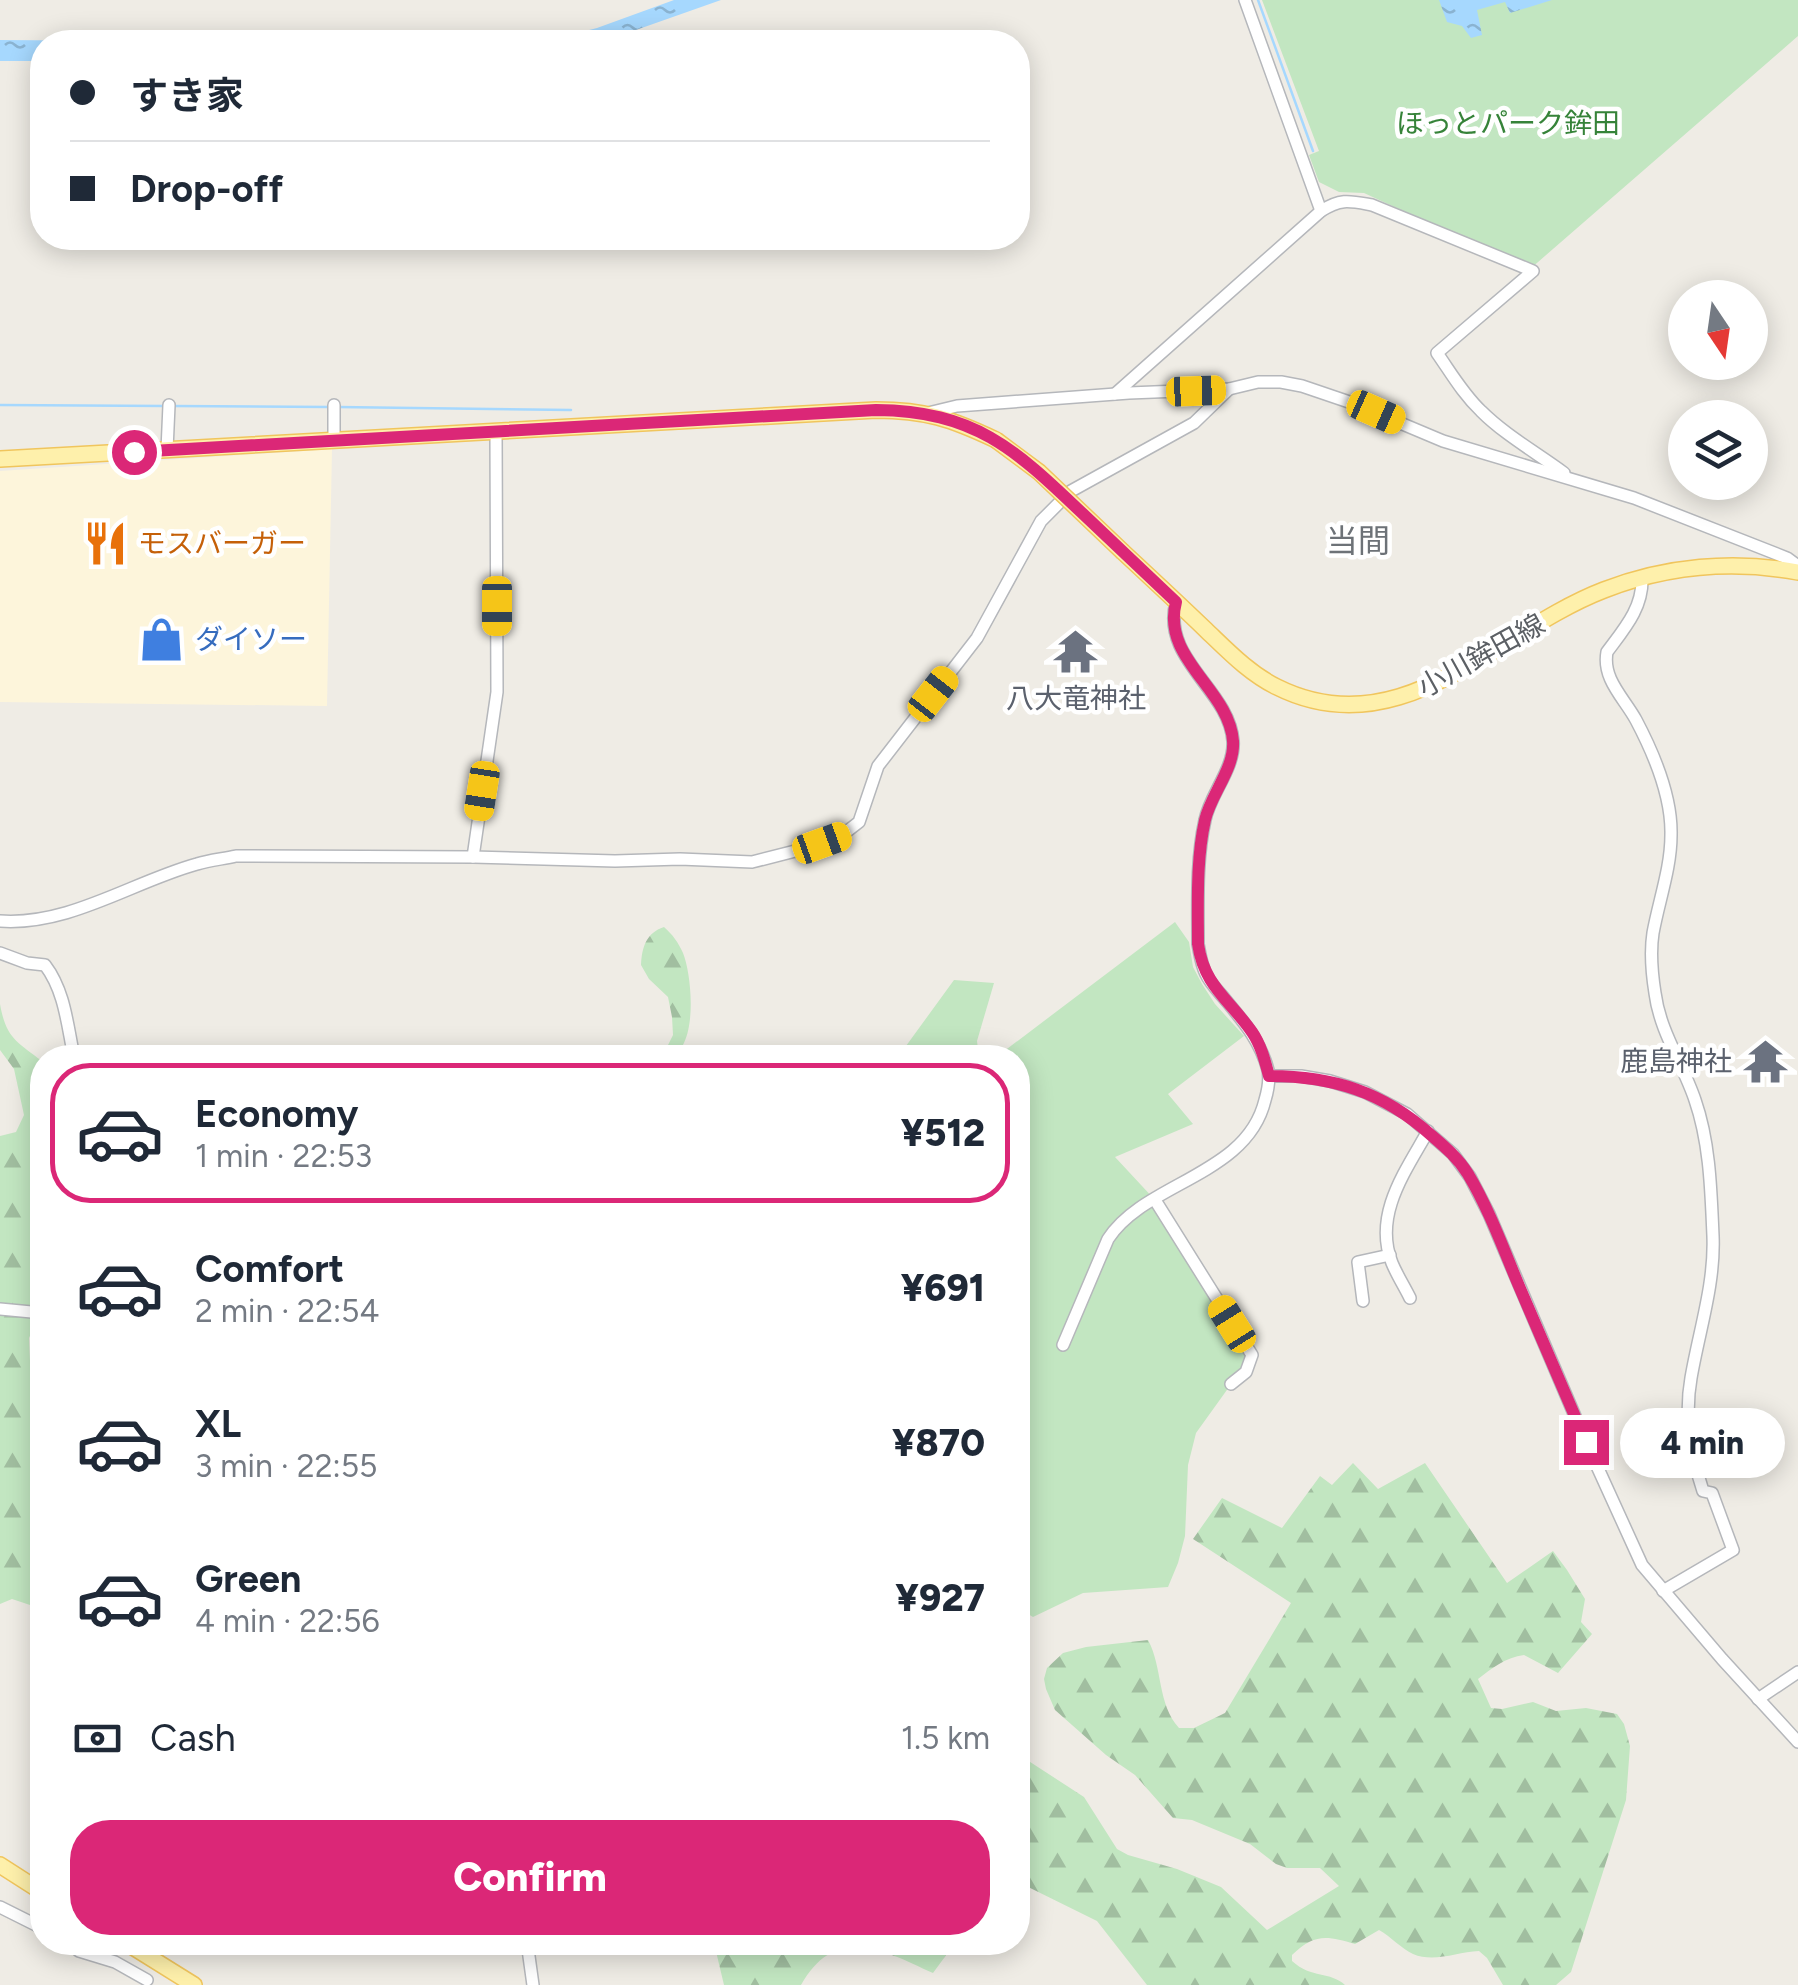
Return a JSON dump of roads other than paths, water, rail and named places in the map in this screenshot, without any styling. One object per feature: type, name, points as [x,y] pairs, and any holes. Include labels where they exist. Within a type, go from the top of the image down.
[{"type":"main road","name":"小川鉾田線","points":[[0,459],[876,410],[928,413],[958,422],[1019,455],[1248,668],[1276,687],[1333,703],[1360,704],[1408,695],[1433,685],[1584,599],[1642,578],[1719,566],[1798,569]]},
{"type":"main road","points":[[0,1865],[30,1884]]},
{"type":"main road","points":[[146,1955],[194,1985]]},
{"type":"street","points":[[1245,0],[1321,211]]},
{"type":"street","points":[[1114,394],[1321,211],[1336,202],[1372,204],[1532,271],[1437,354],[1482,413],[1564,472],[1565,477]]},
{"type":"street","points":[[928,413],[958,406],[1114,394],[1229,390],[1270,380],[1302,386],[1376,412],[1443,441],[1634,498],[1787,558],[1798,569]]},
{"type":"street","points":[[0,921],[47,918],[200,863],[236,856],[752,862],[841,836],[859,822],[878,766],[977,638],[1040,521],[1053,506],[1194,423],[1229,390]]},
{"type":"street","points":[[167,450],[169,408]]},
{"type":"street","points":[[334,408],[334,440]]},
{"type":"street","points":[[473,857],[497,692],[496,431]]},
{"type":"street","points":[[1642,578],[1639,604],[1605,658],[1611,682],[1634,717],[1653,758],[1671,821],[1671,848],[1653,936],[1655,998],[1702,1123],[1713,1235],[1708,1294],[1690,1380],[1689,1435],[1702,1491],[1712,1493],[1733,1550],[1663,1591]]},
{"type":"street","points":[[1063,1344],[1117,1225],[1226,1156],[1249,1134],[1258,1122],[1269,1076],[1258,1042],[1206,976],[1200,960],[1201,842],[1209,803],[1234,742],[1225,714],[1182,649],[1174,623],[1176,602]]},
{"type":"street","points":[[0,953],[45,965],[64,1003],[72,1045]]},
{"type":"street","points":[[1269,1076],[1301,1076],[1348,1086],[1398,1108],[1453,1154],[1478,1192],[1642,1565],[1798,1742]]},
{"type":"street","points":[[1410,1298],[1390,1255],[1386,1224],[1397,1186],[1428,1131]]},
{"type":"street","points":[[1155,1200],[1252,1355],[1246,1372],[1231,1384]]},
{"type":"street","points":[[1364,1301],[1358,1262],[1390,1255]]},
{"type":"street","points":[[0,1309],[30,1312]]},
{"type":"street","points":[[1758,1698],[1798,1672]]},
{"type":"street","points":[[0,1906],[30,1922]]},
{"type":"street","points":[[94,1955],[116,1962],[149,1982],[162,1965]]},
{"type":"street","points":[[529,1955],[533,1985]]},
{"type":"water","points":[[674,0],[721,0],[636,30],[589,30]]},
{"type":"water","points":[[1439,0],[1552,0],[1510,13],[1505,2],[1477,10],[1482,35],[1471,38],[1462,26],[1447,22]]},
{"type":"water","points":[[0,40],[30,40],[30,61],[0,61]]},
{"type":"waterway","points":[[1258,0],[1313,151]]},
{"type":"waterway","points":[[0,405],[165,406]]},
{"type":"waterway","points":[[173,406],[330,407]]},
{"type":"waterway","points":[[338,407],[571,410]]},
{"type":"place","name":"モスバーガー","points":[[105,543]]},
{"type":"place","name":"ダイソー","points":[[162,639]]},
{"type":"place","name":"八大竜神社","points":[[1076,652]]},
{"type":"place","name":"鹿島神社","points":[[1765,1061]]},
{"type":"district","name":"当間","points":[[1358,541]]},
{"type":"park label","name":"ほっとパーク鉾田","points":[[1508,123]]}]
